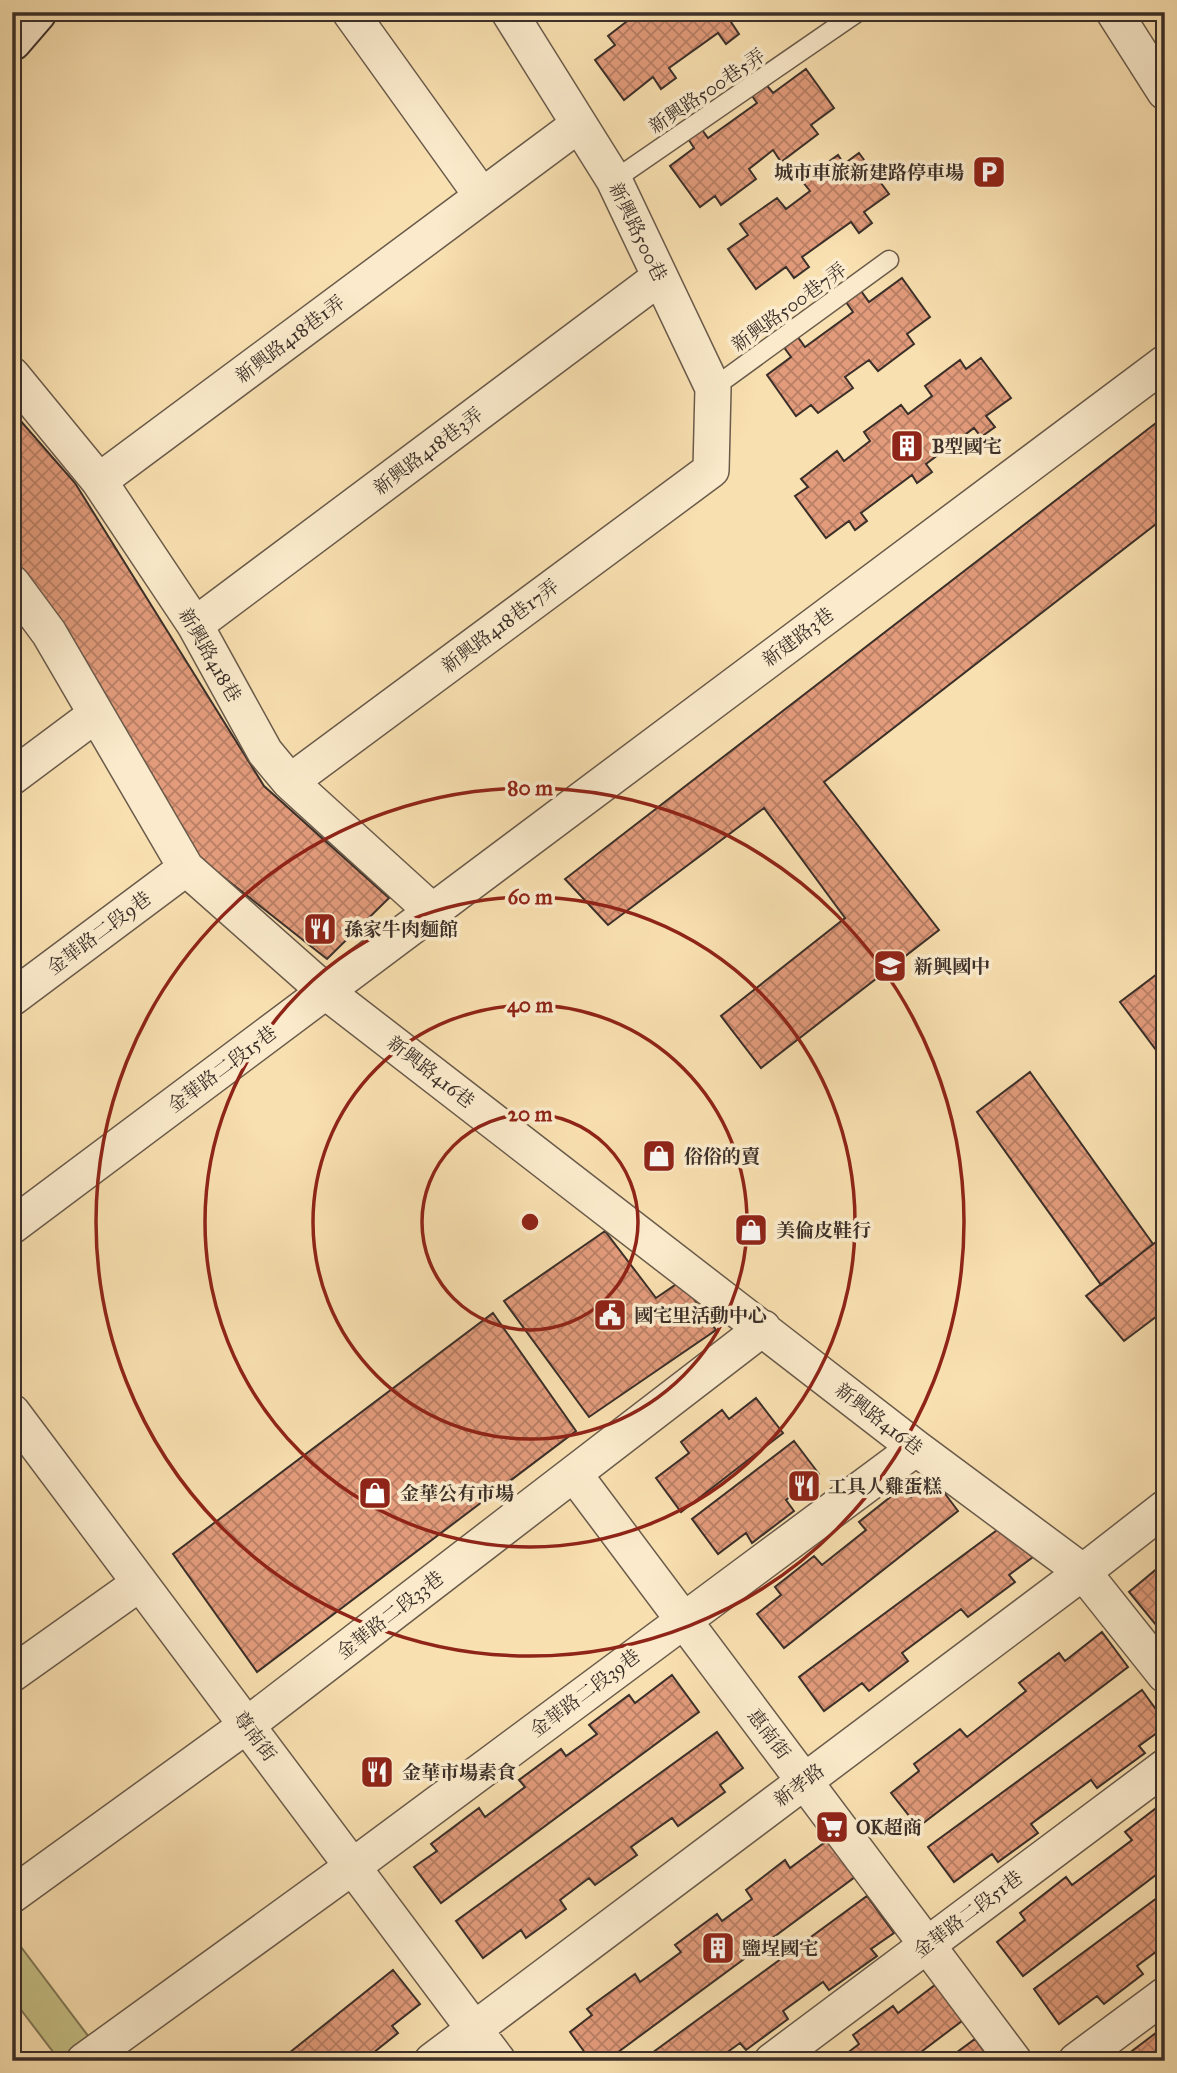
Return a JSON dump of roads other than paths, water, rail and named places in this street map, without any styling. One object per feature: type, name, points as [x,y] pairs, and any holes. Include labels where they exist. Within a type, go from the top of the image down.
[{"type":"street","points":[[12,41],[37,12]]},
{"type":"street","points":[[350,12],[482,196]]},
{"type":"street","name":"新興路500巷","points":[[509,12],[614,180],[713,388],[710,470]]},
{"type":"street","points":[[1114,12],[1165,92]]},
{"type":"street","name":"新興路418巷1弄","points":[[99,481],[579,125]]},
{"type":"street","name":"新興路418巷3弄","points":[[195,625],[660,277]]},
{"type":"street","name":"新建路3巷","points":[[432,911],[1165,363]]},
{"type":"street","name":"新興路418巷","points":[[12,375],[99,481],[195,625],[265,752],[290,782],[432,911]]},
{"type":"street","name":"新興路418巷17弄","points":[[290,782],[710,470]]},
{"type":"street","name":"新興路416巷","points":[[12,583],[49,633],[186,868],[325,991],[916,1448],[1083,1572],[1165,1675]]},
{"type":"street","points":[[12,777],[95,715]]},
{"type":"street","name":"金華路二段9巷","points":[[12,998],[186,868]]},
{"type":"street","name":"金華路二段15巷","points":[[12,1226],[432,911]]},
{"type":"street","name":"金華路二段33巷","points":[[12,1895],[247,1726],[763,1328]]},
{"type":"street","name":"尊南街","points":[[18,1432],[140,1583],[498,2061]]},
{"type":"street","name":"金華路二段39巷","points":[[84,2061],[352,1867],[916,1448]]},
{"type":"street","name":"惠南街","points":[[574,1474],[1014,2061]]},
{"type":"street","name":"新孝路","points":[[432,2061],[1165,1508]]},
{"type":"street","points":[[12,1674],[140,1583]]},
{"type":"street","name":"金華路二段51巷","points":[[772,2061],[1165,1767]]},
{"type":"street","points":[[1076,2061],[1165,1995]]},
{"type":"lane","name":"新興路500巷5弄","points":[[614,180],[858,12]]},
{"type":"lane","name":"新興路500巷7弄","points":[[713,388],[889,260]]},
{"type":"place","name":"城市車旅新建路停車場","points":[[989,172]]},
{"type":"place","name":"B型國宅","points":[[907,446]]},
{"type":"place","name":"孫家牛肉麵館","points":[[320,929]]},
{"type":"place","name":"新興國中","points":[[890,966]]},
{"type":"place","name":"俗俗的賣","points":[[659,1156]]},
{"type":"place","name":"美倫皮鞋行","points":[[751,1230]]},
{"type":"place","name":"國宅里活動中心","points":[[610,1315]]},
{"type":"place","name":"工具人雞蛋糕","points":[[804,1486]]},
{"type":"place","name":"金華公有市場","points":[[375,1493]]},
{"type":"place","name":"金華市場素食","points":[[377,1772]]},
{"type":"place","name":"OK超商","points":[[832,1827]]},
{"type":"place","name":"鹽埕國宅","points":[[718,1948]]}]
